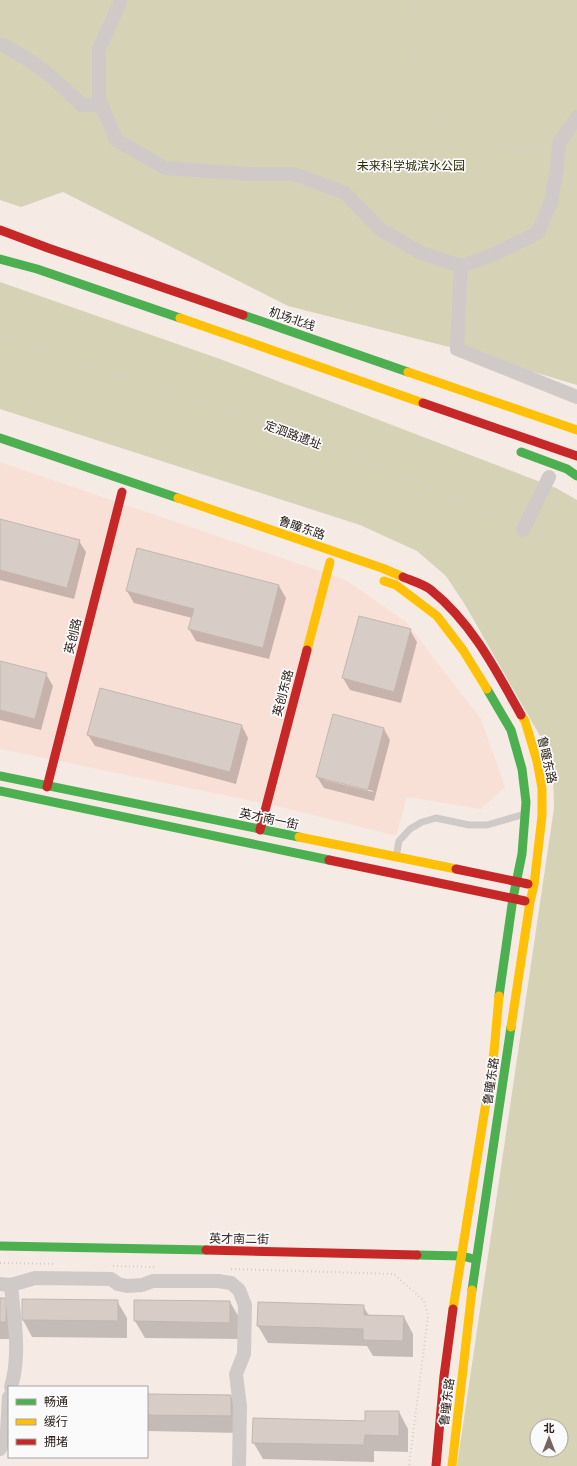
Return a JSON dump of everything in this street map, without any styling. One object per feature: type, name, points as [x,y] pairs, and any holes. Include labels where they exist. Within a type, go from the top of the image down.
[{"type":"main road","name":"机场北线","points":[[0,230],[577,430]]},
{"type":"main road","points":[[0,259],[44,272],[577,456]]},
{"type":"main road","points":[[290,356],[427,414]]},
{"type":"main road","points":[[494,401],[577,421]]},
{"type":"main road","name":"鲁瞳东路","points":[[0,438],[382,568],[430,589],[465,623],[497,671],[525,721],[537,761],[542,788],[542,816],[534,885],[530,902],[476,1260],[452,1466]]},
{"type":"main road","points":[[515,450],[577,474]]},
{"type":"main road","name":"英创路","points":[[47,787],[122,492]]},
{"type":"main road","name":"英创东路","points":[[260,830],[330,562]]},
{"type":"main road","name":"鲁瞳东路","points":[[374,577],[396,585],[437,616],[463,650],[511,730],[525,782],[526,802],[522,854],[513,898],[497,1012],[494,1052],[444,1376],[436,1466]]},
{"type":"main road","name":"英才南一街","points":[[0,776],[47,787],[516,883],[534,885]]},
{"type":"main road","points":[[0,791],[530,902]]},
{"type":"main road","name":"英才南二街","points":[[0,1246],[462,1256],[476,1260]]},
{"type":"street","points":[[120,0],[99,49],[99,99],[116,140],[164,168],[252,174],[294,174],[345,193],[381,230],[421,254],[461,266],[492,255],[538,233],[551,202],[557,168],[559,143],[577,117]]},
{"type":"street","points":[[0,45],[4,45],[35,64],[82,105],[102,105]]},
{"type":"street","points":[[461,266],[458,349],[577,397]]},
{"type":"street","points":[[523,530],[548,477]]},
{"type":"street","points":[[11,1386],[16,1372],[17,1352],[6,1284],[35,1278],[111,1279],[118,1284],[127,1286],[142,1285],[152,1281],[218,1280],[231,1283],[239,1290],[246,1306],[244,1354],[236,1374],[240,1406],[239,1466]]},
{"type":"street","points":[[0,1449],[7,1431],[8,1414]]},
{"type":"lane","points":[[396,858],[399,841],[410,829],[422,822],[436,818],[469,825],[487,825],[525,814]]},
{"type":"path","points":[[410,0],[408,42],[417,86],[434,116],[475,143],[522,151],[559,143]]},
{"type":"path","name":"定泗路遗址","points":[[0,337],[183,395],[388,469],[577,554]]},
{"type":"path","points":[[0,1263],[63,1265]]},
{"type":"path","points":[[110,1266],[158,1267]]},
{"type":"path","points":[[228,1269],[394,1274],[424,1301],[428,1316],[409,1466]]},
{"type":"shaded area","points":[[0,462],[346,580],[406,622],[481,719],[505,787],[481,809],[407,797],[396,836],[277,806],[0,749]]},
{"type":"green space","name":"未来科学城滨水公园","points":[[0,0],[577,0],[577,385],[457,349],[288,306],[63,192],[21,207],[0,200]]},
{"type":"green space","points":[[0,282],[220,359],[556,488],[577,500],[577,1466],[457,1466],[554,808],[553,776],[548,750],[464,603],[446,576],[417,551],[360,525],[0,409]]},
{"type":"building","points":[[0,519],[80,540],[67,588],[0,570]]},
{"type":"building","points":[[137,548],[279,585],[263,648],[188,629],[194,609],[126,591]]},
{"type":"building","points":[[359,616],[411,629],[394,692],[342,678]]},
{"type":"building","points":[[0,661],[47,673],[35,719],[0,710]]},
{"type":"building","points":[[100,688],[242,725],[230,772],[87,735]]},
{"type":"building","points":[[333,714],[384,728],[368,790],[316,777]]},
{"type":"building","points":[[0,1298],[6,1298],[6,1322],[0,1322]]},
{"type":"building","points":[[22,1299],[118,1300],[118,1321],[22,1320]]},
{"type":"building","points":[[134,1300],[230,1301],[230,1323],[134,1321]]},
{"type":"building","points":[[258,1302],[364,1305],[364,1315],[404,1316],[403,1341],[363,1340],[363,1329],[257,1326]]},
{"type":"building","points":[[148,1394],[231,1395],[231,1416],[148,1415]]},
{"type":"building","points":[[365,1411],[399,1411],[399,1436],[365,1435],[364,1445],[252,1443],[253,1418],[365,1421]]},
{"type":"traffic: fast","points":[[0,259],[37,269],[180,318]]},
{"type":"traffic: fast","points":[[243,315],[408,372]]},
{"type":"traffic: fast","points":[[0,438],[178,498]]},
{"type":"traffic: fast","points":[[521,452],[567,469],[577,476]]},
{"type":"traffic: fast","points":[[487,689],[511,730],[522,769],[526,802],[522,854],[513,898],[499,996]]},
{"type":"traffic: fast","points":[[0,776],[299,837]]},
{"type":"traffic: fast","points":[[0,791],[329,860]]},
{"type":"traffic: fast","points":[[472,1290],[511,1027]]},
{"type":"traffic: fast","points":[[0,1246],[206,1250]]},
{"type":"traffic: fast","points":[[417,1255],[462,1256],[474,1259]]},
{"type":"traffic: slow","points":[[180,318],[423,403]]},
{"type":"traffic: slow","points":[[408,372],[577,430]]},
{"type":"traffic: slow","points":[[178,498],[382,568],[403,577]]},
{"type":"traffic: slow","points":[[307,650],[330,562]]},
{"type":"traffic: slow","points":[[384,581],[396,585],[437,616],[463,650],[487,689]]},
{"type":"traffic: slow","points":[[511,1027],[530,902],[534,885],[542,816],[542,788],[537,761],[525,721],[521,715]]},
{"type":"traffic: slow","points":[[299,837],[456,869]]},
{"type":"traffic: slow","points":[[453,1309],[494,1052],[499,996]]},
{"type":"traffic: slow","points":[[452,1466],[472,1290]]},
{"type":"traffic: jam","points":[[0,230],[243,315]]},
{"type":"traffic: jam","points":[[423,403],[577,456]]},
{"type":"traffic: jam","points":[[47,787],[122,492]]},
{"type":"traffic: jam","points":[[403,577],[428,588],[446,603],[459,617],[482,648],[521,715]]},
{"type":"traffic: jam","points":[[260,830],[307,650]]},
{"type":"traffic: jam","points":[[329,860],[525,901]]},
{"type":"traffic: jam","points":[[456,869],[528,884]]},
{"type":"traffic: jam","points":[[206,1250],[417,1255]]},
{"type":"traffic: jam","points":[[436,1466],[444,1376],[453,1309]]}]
